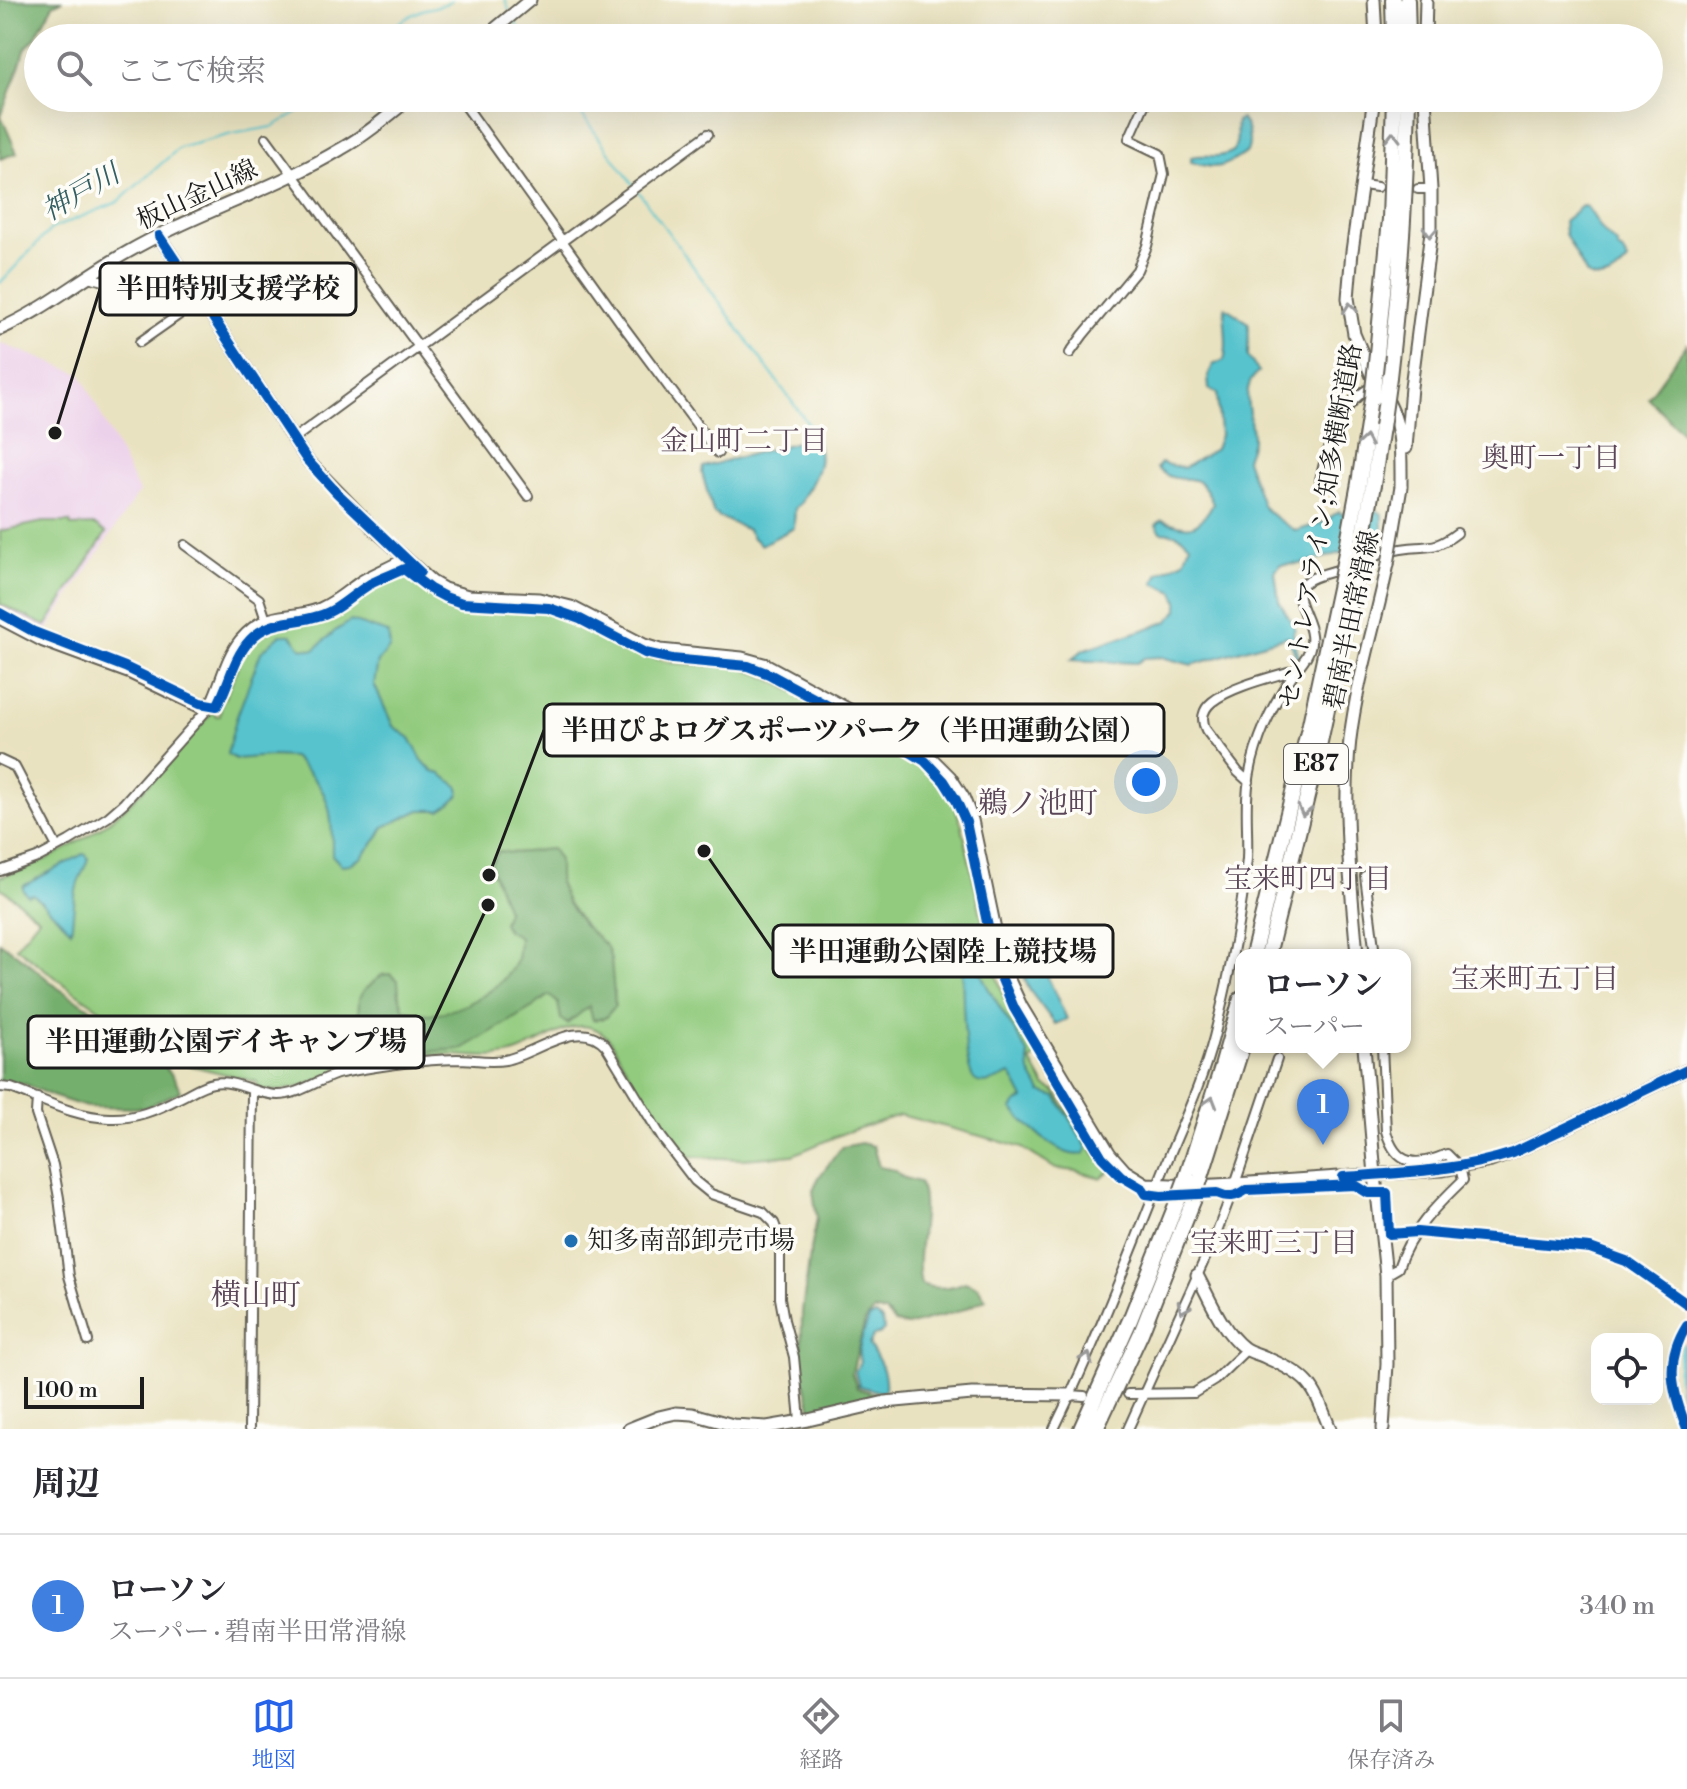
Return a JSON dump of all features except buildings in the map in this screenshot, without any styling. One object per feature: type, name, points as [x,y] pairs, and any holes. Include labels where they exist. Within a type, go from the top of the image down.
[{"type":"highway","points":[[1393,0],[1394,24]]},
{"type":"highway","points":[[1407,0],[1408,24]]},
{"type":"highway","name":"セントレアライン;知多横断道路","points":[[1254,949],[1307,738],[1341,579],[1382,427],[1377,354],[1390,219],[1394,112]]},
{"type":"highway","name":"セントレアライン;知多横断道路","points":[[1270,949],[1307,802],[1357,571],[1379,388],[1401,257],[1408,112]]},
{"type":"highway","points":[[1194,1176],[1235,1020]]},
{"type":"highway","points":[[1096,1429],[1141,1333],[1185,1200],[1240,1053]]},
{"type":"highway","points":[[1081,1429],[1185,1200]]},
{"type":"street","points":[[501,24],[530,0]]},
{"type":"street","points":[[1374,0],[1375,24]]},
{"type":"street","points":[[1425,24],[1426,0]]},
{"type":"street","name":"板山金山線","points":[[0,329],[39,309],[126,253],[341,150],[391,112]]},
{"type":"street","points":[[470,112],[718,453]]},
{"type":"street","points":[[1070,353],[1137,270],[1147,246],[1164,174],[1160,154],[1129,139],[1141,112]]},
{"type":"street","name":"碧南半田常滑線","points":[[1372,112],[1348,298],[1354,334],[1379,388],[1392,407],[1399,434],[1401,487]]},
{"type":"street","name":"碧南半田常滑線","points":[[1357,949],[1348,838],[1350,736],[1388,564],[1401,487],[1428,264],[1431,232],[1425,189],[1425,112]]},
{"type":"street","points":[[292,440],[708,134]]},
{"type":"street","points":[[266,138],[528,496]]},
{"type":"street","points":[[1363,185],[1377,187]]},
{"type":"street","points":[[159,236],[292,440],[321,476],[432,582],[468,596],[551,601],[571,607],[652,648],[673,653],[742,658],[767,665],[890,732],[933,760],[950,777],[963,797],[972,820],[1003,967],[1021,1006],[1110,1154],[1125,1171],[1146,1184],[1235,1184],[1375,1175],[1491,1161],[1687,1070]]},
{"type":"street","points":[[88,277],[182,300],[187,309],[140,342]]},
{"type":"street","points":[[1320,480],[1337,424],[1356,397],[1363,391],[1379,388],[1389,398],[1400,398],[1411,387]]},
{"type":"street","points":[[1054,1429],[1113,1300],[1157,1185],[1197,1094],[1232,955],[1246,860],[1247,798],[1253,757],[1264,728],[1296,669],[1311,649],[1312,635],[1299,604],[1299,591],[1312,579],[1400,549],[1435,547],[1457,533]]},
{"type":"street","points":[[185,545],[259,599],[266,620]]},
{"type":"street","points":[[0,871],[57,847],[97,824],[124,803],[210,706],[238,644],[247,633],[266,620],[330,605],[364,581],[405,559]]},
{"type":"street","points":[[0,620],[42,642],[210,706]]},
{"type":"street","points":[[1249,782],[1206,730],[1203,715],[1209,704],[1220,697],[1296,669]]},
{"type":"street","points":[[0,760],[15,767],[57,847]]},
{"type":"street","points":[[1365,876],[1374,949]]},
{"type":"street","points":[[0,1087],[80,1115],[130,1117],[155,1110],[209,1084],[239,1085],[283,1095],[340,1074],[446,1060],[500,1061],[571,1035],[581,1033],[595,1037],[606,1046],[662,1138],[695,1181],[711,1194],[763,1212],[774,1223],[780,1239],[780,1298],[794,1357],[800,1420]]},
{"type":"street","points":[[1365,1053],[1386,1275],[1387,1350],[1383,1429]]},
{"type":"street","points":[[1382,1053],[1386,1131],[1390,1144],[1407,1161],[1423,1162],[1447,1154],[1460,1167],[1463,1180],[1420,1227],[1402,1255],[1398,1268],[1386,1275]]},
{"type":"street","points":[[1128,1429],[1217,1232],[1277,1059]]},
{"type":"street","points":[[249,1429],[252,1090]]},
{"type":"street","points":[[37,1098],[36,1114],[53,1165],[59,1198],[69,1276],[88,1341]]},
{"type":"street","points":[[1197,1275],[1219,1317],[1246,1350],[1297,1373],[1312,1386],[1330,1429]]},
{"type":"street","points":[[1128,1394],[1194,1393],[1215,1380],[1246,1350]]},
{"type":"street","points":[[629,1429],[676,1413],[693,1414],[733,1425],[767,1427],[900,1400],[972,1394],[1084,1396]]},
{"type":"shaded area","points":[[0,343],[81,374],[139,492],[46,632],[0,609]]},
{"type":"green space","points":[[0,0],[63,0],[53,5],[43,24],[24,24],[24,53],[1,116],[17,153],[0,159]]},
{"type":"green space","points":[[1687,344],[1687,438],[1648,398]]},
{"type":"green space","points":[[43,522],[95,525],[106,533],[46,626],[0,604],[0,531]]},
{"type":"green space","points":[[404,572],[425,590],[448,603],[464,607],[543,609],[584,624],[635,653],[671,663],[738,667],[759,674],[821,705],[904,753],[926,770],[954,804],[962,826],[990,956],[1003,994],[1038,1056],[1031,1061],[1045,1086],[1055,1091],[1109,1171],[1101,1178],[1056,1169],[1022,1148],[900,1115],[844,1133],[793,1155],[743,1159],[680,1156],[612,1042],[596,1029],[585,1026],[562,1031],[508,1055],[433,1055],[336,1066],[336,1073],[297,1087],[278,1091],[257,1089],[257,1082],[177,1062],[72,990],[16,947],[39,918],[0,887],[0,877],[69,848],[102,827],[130,803],[214,711],[216,716],[220,716],[221,704],[242,654],[252,641],[279,625],[316,620],[334,612]]},
{"type":"green space","points":[[552,849],[559,860],[559,882],[567,902],[584,925],[607,947],[611,959],[615,1006],[605,1018],[593,1020],[589,1006],[567,1024],[561,1019],[558,1003],[549,995],[462,1049],[382,1055],[355,1033],[359,999],[364,990],[382,975],[390,974],[398,981],[404,1010],[426,1014],[441,1013],[466,1004],[501,981],[516,961],[519,937],[507,930],[503,923],[507,910],[490,865],[499,851]]},
{"type":"green space","points":[[0,942],[58,988],[137,1038],[173,1076],[181,1091],[145,1108],[86,1107],[25,1084],[0,1084]]},
{"type":"green space","points":[[861,1143],[873,1146],[879,1167],[895,1170],[902,1177],[919,1182],[923,1205],[919,1258],[921,1284],[943,1288],[965,1282],[978,1287],[986,1299],[960,1311],[907,1326],[894,1322],[885,1312],[874,1311],[865,1321],[852,1373],[857,1388],[881,1396],[813,1414],[801,1370],[802,1311],[817,1218],[813,1191],[819,1177],[842,1147]]},
{"type":"water","points":[[1241,119],[1248,135],[1247,152],[1221,166],[1191,162],[1191,157],[1221,156],[1232,152],[1237,140],[1237,121]]},
{"type":"water","points":[[1582,206],[1587,207],[1628,261],[1609,277],[1599,279],[1587,275],[1565,234],[1564,221]]},
{"type":"water","points":[[1225,307],[1249,323],[1248,357],[1259,372],[1252,378],[1247,394],[1252,440],[1246,459],[1263,507],[1296,531],[1324,522],[1339,511],[1341,514],[1369,506],[1382,514],[1382,531],[1372,545],[1300,564],[1280,565],[1275,572],[1279,601],[1295,628],[1293,634],[1299,657],[1296,657],[1288,636],[1192,665],[1161,657],[1144,658],[1137,663],[1071,660],[1083,650],[1167,622],[1178,610],[1174,592],[1154,583],[1159,573],[1184,561],[1190,545],[1184,538],[1161,532],[1156,525],[1162,520],[1192,526],[1202,519],[1213,504],[1207,491],[1195,480],[1174,478],[1157,468],[1161,463],[1184,468],[1215,449],[1220,435],[1217,393],[1209,389],[1208,376],[1213,365],[1224,360]]},
{"type":"water","points":[[816,437],[819,466],[801,503],[795,508],[794,528],[761,545],[748,530],[713,512],[703,467]]},
{"type":"water","points":[[351,621],[388,633],[390,647],[378,662],[374,684],[393,726],[410,738],[433,772],[459,787],[459,795],[440,810],[420,810],[384,827],[361,858],[341,865],[332,855],[327,801],[315,780],[293,757],[236,759],[227,754],[236,719],[261,652],[280,635],[291,635],[301,648],[314,650]]},
{"type":"water","points":[[83,854],[88,858],[76,889],[71,930],[33,894],[28,896],[23,886]]},
{"type":"water","points":[[966,955],[974,958],[987,986],[1028,1053],[1030,1072],[1041,1092],[1056,1097],[1084,1142],[1087,1148],[1085,1153],[1076,1155],[1056,1147],[1012,1109],[1024,1099],[1011,1074],[980,1083],[971,1074],[963,1008],[962,965]]},
{"type":"water","points":[[1044,969],[1067,1019],[1055,1024],[1024,978]]},
{"type":"water","points":[[876,1315],[882,1320],[884,1330],[873,1336],[869,1345],[883,1371],[885,1389],[881,1392],[859,1386],[855,1372],[869,1318]]},
{"type":"waterway","name":"神戸川","points":[[397,24],[424,9],[452,0]]},
{"type":"waterway","points":[[505,0],[509,10]]},
{"type":"waterway","points":[[513,19],[516,24]]},
{"type":"waterway","name":"神戸川","points":[[0,283],[51,229],[118,202],[179,148],[272,127],[298,112]]},
{"type":"waterway","points":[[580,112],[634,186]]},
{"type":"waterway","points":[[638,191],[812,429]]},
{"type":"waterway","points":[[1687,1349],[1684,1373],[1687,1397]]},
{"type":"cycle path","points":[[159,236],[307,460],[420,572]]},
{"type":"cycle path","points":[[0,613],[34,632],[125,667],[200,703],[217,706],[239,655],[257,633],[274,625],[325,614],[370,584],[404,569],[430,589],[462,603],[549,608],[580,619],[645,653],[672,659],[748,666],[769,674],[925,761],[944,781],[966,822],[996,965],[1014,1008],[1102,1157],[1146,1194],[1217,1193],[1232,1196],[1246,1190],[1355,1185],[1368,1193],[1387,1193],[1389,1234],[1417,1232],[1590,1248],[1626,1261],[1687,1304]]},
{"type":"cycle path","points":[[1343,1177],[1450,1167],[1513,1153],[1687,1070]]},
{"type":"cycle path","points":[[1687,1325],[1675,1351],[1673,1364],[1674,1389],[1687,1429]]},
{"type":"place","name":"半田特別支援学校","points":[[55,433]]},
{"type":"place","name":"半田運動公園陸上競技場","points":[[704,851]]},
{"type":"place","name":"半田ぴよログスポーツパーク（半田運動公園）","points":[[489,875]]},
{"type":"place","name":"半田運動公園デイキャンプ場","points":[[488,905]]},
{"type":"place","name":"ローソン","points":[[1323,1145]]},
{"type":"place","name":"知多南部卸売市場","points":[[571,1241]]},
{"type":"district","name":"金山町二丁目","points":[[744,441]]},
{"type":"district","name":"奥町一丁目","points":[[1551,458]]},
{"type":"district","name":"鵜ノ池町","points":[[1038,804]]},
{"type":"district","name":"宝来町四丁目","points":[[1308,879]]},
{"type":"district","name":"宝来町五丁目","points":[[1535,979]]},
{"type":"district","name":"宝来町三丁目","points":[[1274,1243]]},
{"type":"district","name":"横山町","points":[[256,1296]]}]
